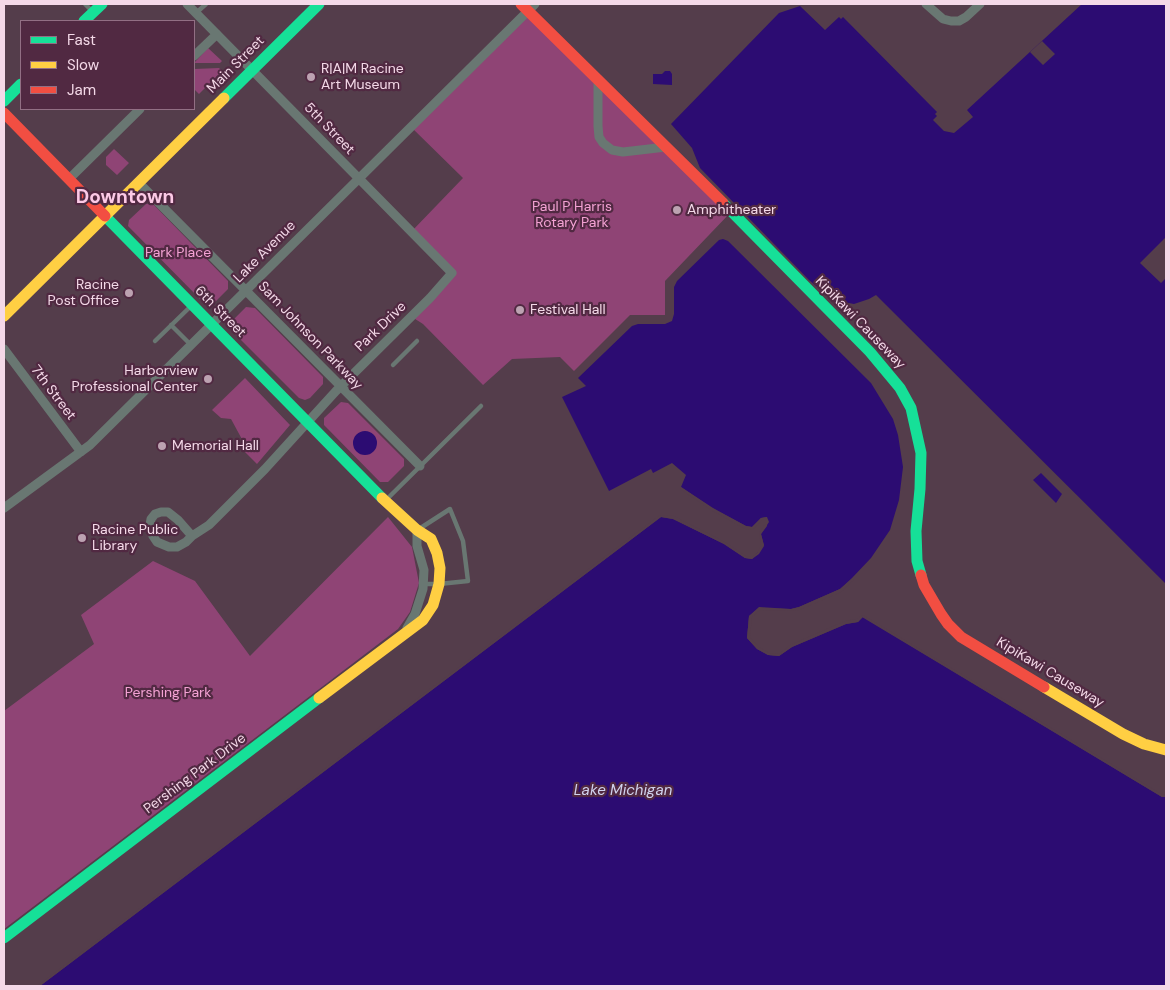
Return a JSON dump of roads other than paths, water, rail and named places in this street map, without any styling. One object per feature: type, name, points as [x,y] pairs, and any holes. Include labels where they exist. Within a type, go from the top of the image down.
[{"type":"street","points":[[84,20],[89,8],[102,4]]},
{"type":"street","name":"5th Street","points":[[187,4],[452,272]]},
{"type":"street","name":"Main Street","points":[[4,316],[319,4]]},
{"type":"street","points":[[926,4],[944,19],[951,22],[959,21],[966,17],[980,4]]},
{"type":"street","name":"KipiKawi Causeway","points":[[528,6],[598,79],[870,352],[900,388],[916,422],[921,453],[916,531],[918,560],[924,584],[948,624],[971,644],[1123,734],[1144,744],[1166,750]]},
{"type":"street","name":"Lake Avenue","points":[[4,508],[81,452],[359,179],[528,6]]},
{"type":"street","points":[[195,55],[217,34]]},
{"type":"street","points":[[598,79],[598,126],[600,137],[606,147],[623,152],[666,147]]},
{"type":"street","points":[[4,101],[20,85]]},
{"type":"street","points":[[69,179],[139,110]]},
{"type":"street","name":"6th Street","points":[[4,113],[385,501],[417,530],[431,539],[437,553],[440,568],[439,584]]},
{"type":"street","name":"Sam Johnson Parkway","points":[[138,182],[420,466]]},
{"type":"street","name":"Park Drive","points":[[192,536],[209,526],[265,469],[341,386],[430,298],[452,272]]},
{"type":"street","name":"7th Street","points":[[4,349],[81,452]]},
{"type":"street","points":[[168,512],[192,536],[186,542],[177,546],[163,546],[157,542],[150,530],[151,519],[155,514],[168,512]]},
{"type":"street","points":[[417,530],[418,546],[424,570],[424,584]]},
{"type":"street","name":"Pershing Park Drive","points":[[404,632],[421,601],[424,584]]},
{"type":"street","name":"Pershing Park Drive","points":[[4,938],[404,632],[423,620],[429,613],[436,598],[439,584]]},
{"type":"lane","points":[[196,13],[206,4]]},
{"type":"lane","points":[[155,341],[192,304]]},
{"type":"lane","points":[[171,325],[191,345]]},
{"type":"lane","points":[[393,365],[417,341]]},
{"type":"lane","points":[[385,501],[481,406]]},
{"type":"lane","points":[[417,530],[450,509],[463,541],[468,580],[424,584]]},
{"type":"water","points":[[1082,4],[1166,4],[1166,584],[876,295],[854,304],[833,300],[809,280],[700,168],[692,148],[671,124],[779,13],[800,6],[825,30],[839,17],[841,19],[843,17],[937,112],[935,114],[937,116],[933,120],[944,131],[954,133],[973,117],[967,110]]},
{"type":"water","points":[[665,71],[670,71],[672,74],[672,85],[653,84],[653,74],[662,74]]},
{"type":"water","name":"Lake Michigan","points":[[719,240],[728,241],[871,383],[893,419],[898,435],[903,467],[899,500],[890,530],[871,558],[840,589],[791,609],[759,608],[749,616],[747,638],[757,649],[768,655],[779,656],[792,647],[846,624],[858,622],[862,617],[1162,797],[1166,797],[1166,986],[40,986],[661,517],[673,519],[724,544],[745,558],[752,559],[764,545],[761,534],[767,526],[767,517],[761,518],[752,527],[746,526],[712,508],[681,487],[686,475],[672,463],[653,473],[651,469],[609,491],[562,397],[586,386],[578,378],[632,326],[638,324],[665,324],[672,321],[674,314],[674,287],[677,281]]},
{"type":"water","points":[[365,431],[374,434],[377,443],[374,452],[365,455],[356,452],[353,443],[356,434]]},
{"type":"water","points":[[1041,473],[1062,494],[1056,503],[1033,480]]},
{"type":"place","name":"R|A|M Racine Art Museum","points":[[311,77]]},
{"type":"place","name":"Amphitheater","points":[[677,210]]},
{"type":"place","name":"Racine Post Office","points":[[129,293]]},
{"type":"place","name":"Festival Hall","points":[[520,310]]},
{"type":"place","name":"Harborview Professional Center","points":[[208,379]]},
{"type":"place","name":"Memorial Hall","points":[[162,446]]},
{"type":"place","name":"Racine Public Library","points":[[82,538]]},
{"type":"district","name":"Downtown","points":[[125,198]]},
{"type":"park label","name":"Paul P Harris Rotary Park","points":[[572,216]]},
{"type":"park label","name":"Park Place","points":[[178,253]]},
{"type":"park label","name":"Pershing Park","points":[[168,693]]}]
